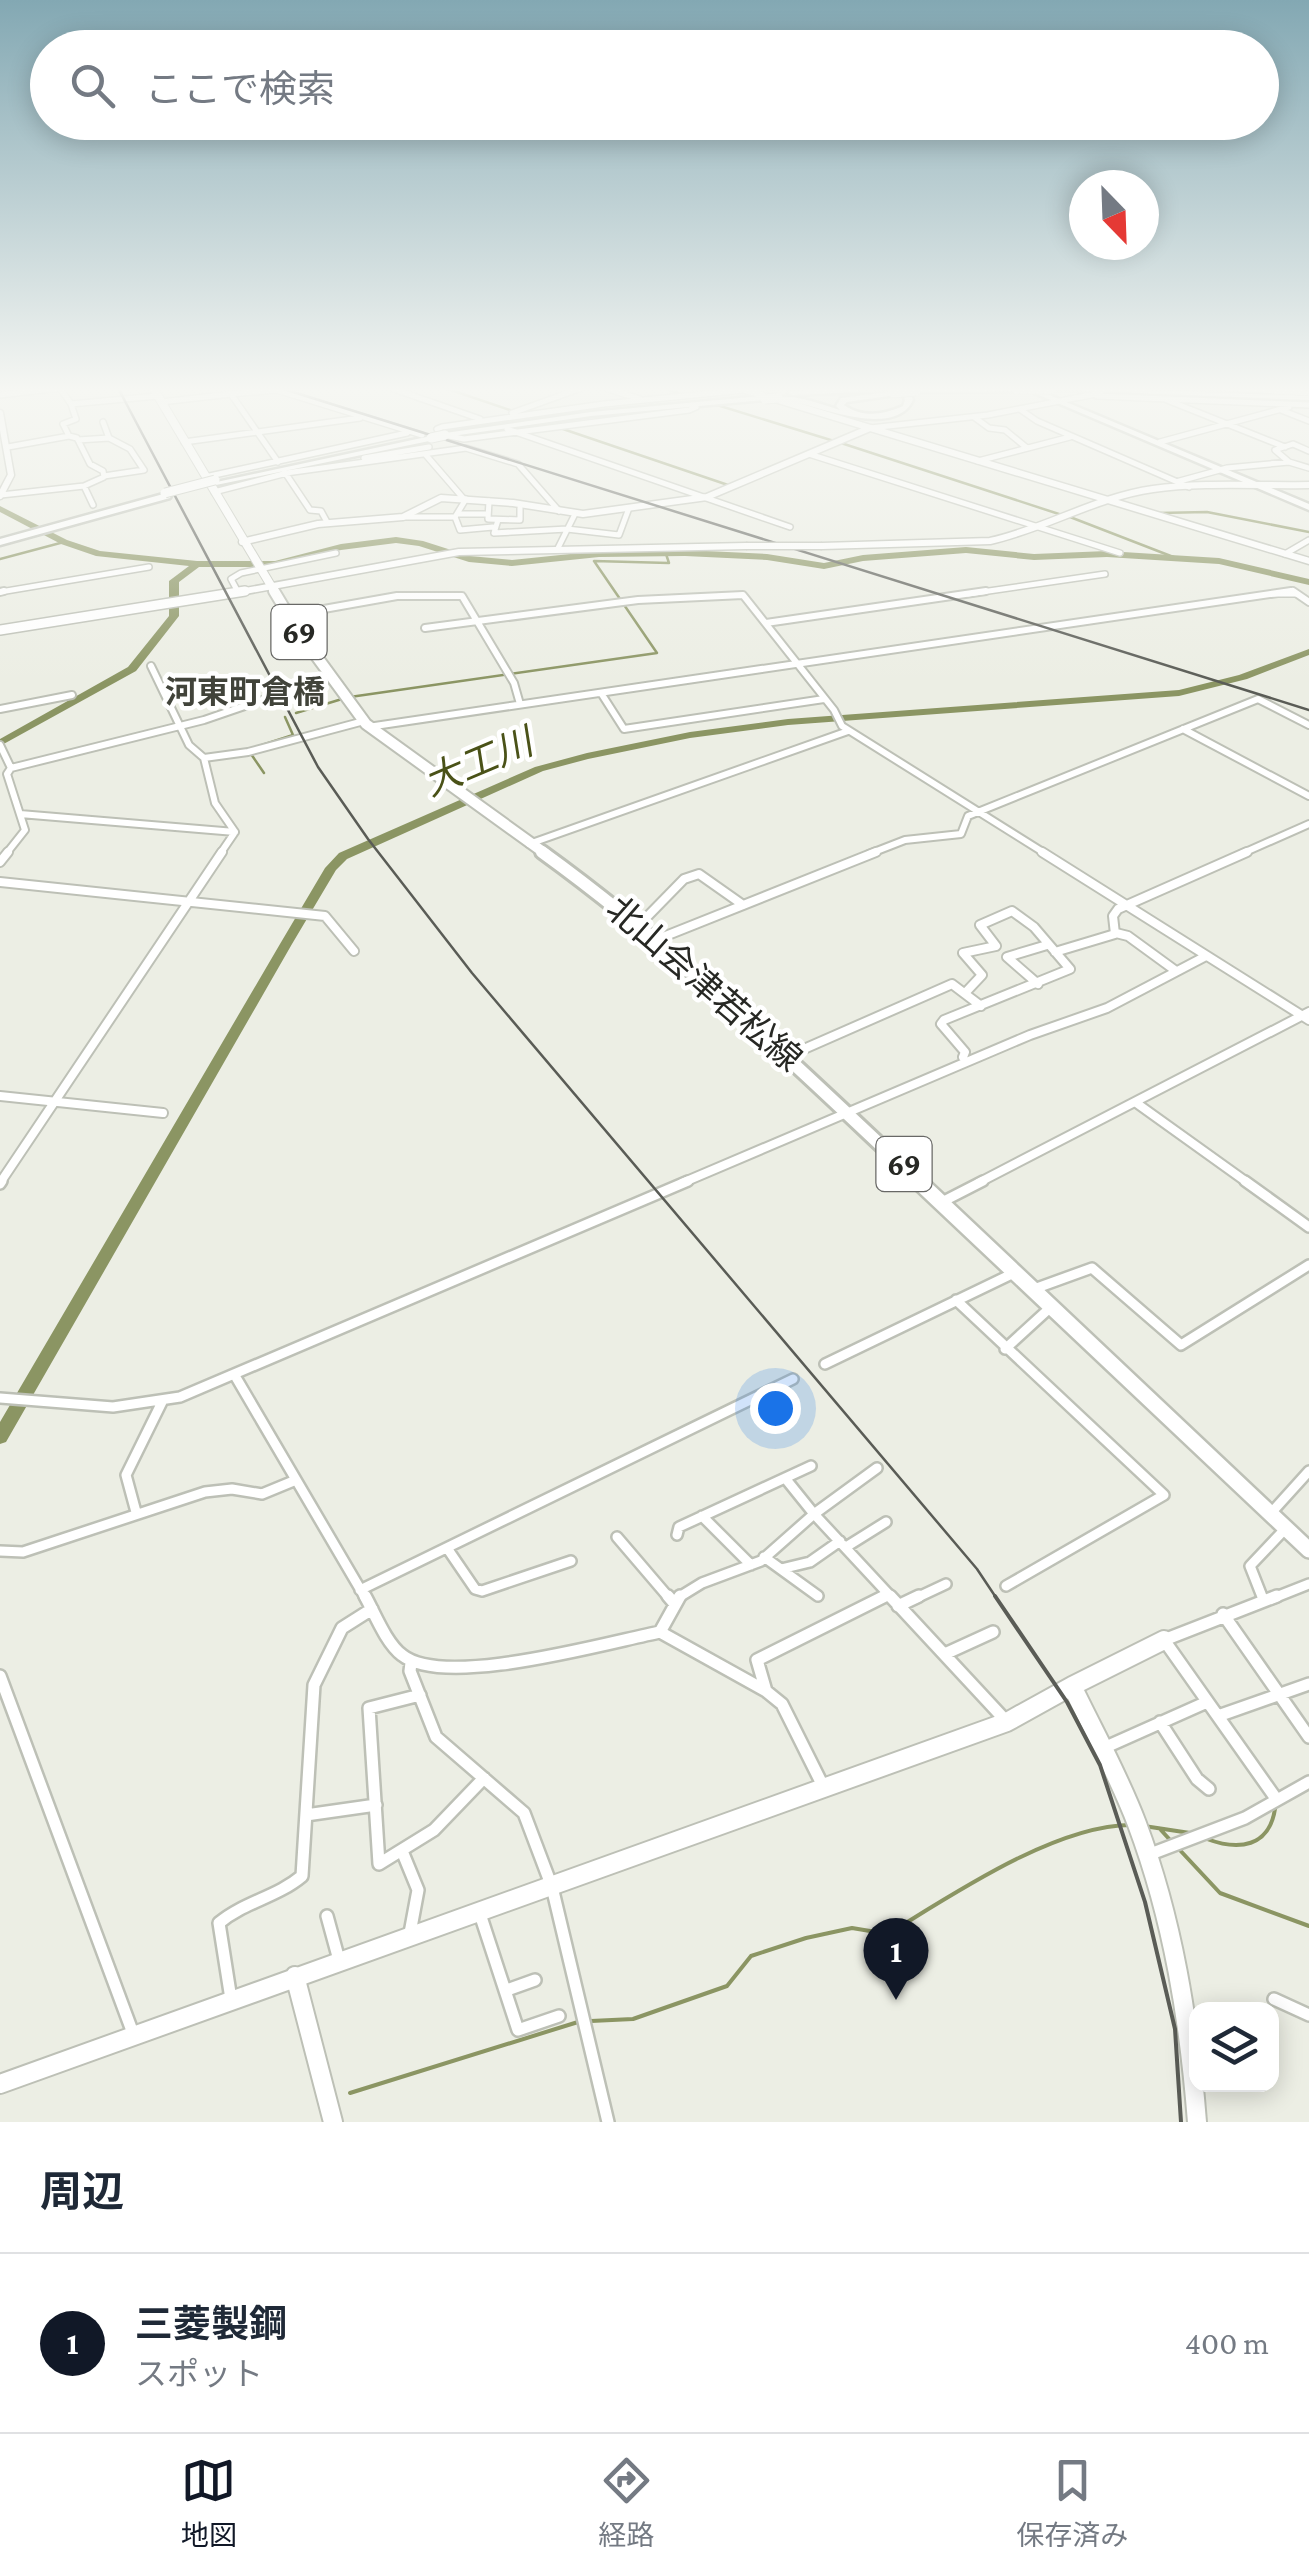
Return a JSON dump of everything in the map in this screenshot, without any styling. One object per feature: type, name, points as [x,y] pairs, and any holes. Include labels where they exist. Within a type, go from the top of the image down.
[{"type":"highway","points":[[0,541],[204,485]]},
{"type":"highway","points":[[1259,485],[1309,506]]},
{"type":"main road","name":"北山会津若松線","points":[[213,485],[257,566],[366,724],[658,939],[788,1056],[1309,1550]]},
{"type":"street","points":[[294,485],[310,510],[322,511],[326,522]]},
{"type":"street","points":[[457,485],[464,499]]},
{"type":"street","points":[[536,485],[559,511]]},
{"type":"street","points":[[668,485],[790,527]]},
{"type":"street","points":[[402,516],[434,499],[489,501],[575,514],[705,498],[736,485]]},
{"type":"street","points":[[908,485],[1120,553]]},
{"type":"street","points":[[1058,485],[1309,561]]},
{"type":"street","points":[[0,630],[273,587],[459,552],[990,541],[1060,515],[1166,485]]},
{"type":"street","points":[[1183,485],[1189,488]]},
{"type":"street","points":[[1153,489],[1309,485]]},
{"type":"street","points":[[0,495],[84,486],[93,505]]},
{"type":"street","points":[[464,499],[456,515],[460,530],[493,527]]},
{"type":"street","points":[[489,501],[488,520],[520,520],[520,508]]},
{"type":"street","points":[[498,520],[494,533],[567,529],[619,535],[630,508]]},
{"type":"street","points":[[242,542],[326,522],[487,514]]},
{"type":"street","points":[[558,548],[575,514]]},
{"type":"street","points":[[1285,554],[1309,540]]},
{"type":"street","points":[[238,592],[230,579],[257,566],[336,553]]},
{"type":"street","points":[[0,592],[149,567]]},
{"type":"street","points":[[766,623],[1106,574]]},
{"type":"street","points":[[204,758],[366,724],[1293,590],[1309,602]]},
{"type":"street","points":[[425,628],[638,600],[743,595],[845,729],[1307,1016]]},
{"type":"street","points":[[290,615],[397,596],[462,596],[503,662],[520,704]]},
{"type":"street","points":[[151,666],[189,745],[204,758],[211,772],[213,797],[220,816],[235,832]]},
{"type":"street","points":[[601,693],[624,729],[824,699]]},
{"type":"street","points":[[0,709],[72,694]]},
{"type":"street","points":[[0,862],[25,830],[7,774],[10,768],[180,726],[274,696]]},
{"type":"street","points":[[658,939],[914,837],[961,834],[964,818],[977,812],[1258,700],[1309,725]]},
{"type":"street","points":[[528,844],[845,729]]},
{"type":"street","points":[[1182,730],[1309,796]]},
{"type":"street","points":[[2,747],[10,768]]},
{"type":"street","points":[[20,814],[235,832]]},
{"type":"street","points":[[1116,932],[1113,916],[1126,906],[1309,824]]},
{"type":"street","points":[[0,1184],[235,832]]},
{"type":"street","points":[[640,924],[684,879],[700,874],[743,905]]},
{"type":"street","points":[[0,882],[324,916],[354,951]]},
{"type":"street","points":[[964,1058],[965,1052],[941,1024],[1070,969],[1034,926],[1012,911],[980,925],[996,946]]},
{"type":"street","points":[[1056,952],[1116,932],[1128,936],[1176,971]]},
{"type":"street","points":[[1038,984],[1007,957],[1047,945]]},
{"type":"street","points":[[966,992],[982,975],[963,953],[996,946],[1020,952]]},
{"type":"street","points":[[0,1398],[107,1410],[162,1402],[1030,1036],[1107,1008],[1206,956]]},
{"type":"street","points":[[788,1056],[945,986],[955,984],[981,1006]]},
{"type":"street","points":[[942,1202],[1307,1016]]},
{"type":"street","points":[[0,1096],[163,1113]]},
{"type":"street","points":[[1134,1102],[1309,1227]]},
{"type":"street","points":[[1034,1289],[1092,1268],[1180,1345],[1309,1264]]},
{"type":"street","points":[[826,1364],[1016,1272]]},
{"type":"street","points":[[956,1300],[1164,1496],[1006,1586]]},
{"type":"street","points":[[1005,1348],[1052,1306]]},
{"type":"street","points":[[234,1374],[398,1653],[410,1663],[437,1670],[466,1670],[660,1632],[766,1690],[782,1704],[823,1786]]},
{"type":"street","points":[[360,1590],[793,1379]]},
{"type":"street","points":[[136,1512],[126,1475],[162,1402]]},
{"type":"street","points":[[677,1535],[680,1527],[811,1466]]},
{"type":"street","points":[[660,1632],[674,1603],[702,1583],[764,1557],[877,1468]]},
{"type":"street","points":[[1272,1513],[1309,1471]]},
{"type":"street","points":[[785,1478],[887,1595],[947,1653],[1007,1722]]},
{"type":"street","points":[[0,1551],[23,1552],[136,1512],[220,1490],[262,1494],[296,1480]]},
{"type":"street","points":[[1299,1482],[1309,1491]]},
{"type":"street","points":[[702,1516],[751,1564]]},
{"type":"street","points":[[781,1569],[810,1562],[886,1522]]},
{"type":"street","points":[[1263,1599],[1250,1566],[1286,1528]]},
{"type":"street","points":[[617,1537],[674,1603]]},
{"type":"street","points":[[447,1548],[475,1588],[482,1591],[571,1560]]},
{"type":"street","points":[[764,1557],[818,1596]]},
{"type":"street","points":[[898,1606],[946,1584]]},
{"type":"street","points":[[0,2084],[1007,1722],[1164,1640],[1222,1614],[1309,1584]]},
{"type":"street","points":[[766,1690],[757,1660],[887,1595]]},
{"type":"street","points":[[232,1999],[219,1923],[247,1901],[299,1880],[303,1870],[314,1684],[342,1628],[372,1609]]},
{"type":"street","points":[[1222,1614],[1309,1737]]},
{"type":"street","points":[[947,1653],[993,1632]]},
{"type":"street","points":[[1164,1640],[1277,1800]]},
{"type":"street","points":[[410,1663],[436,1737],[524,1813],[552,1887],[608,2122]]},
{"type":"street","points":[[0,1676],[134,2036]]},
{"type":"street","points":[[1218,1716],[1309,1684]]},
{"type":"street","points":[[1072,1686],[1148,1855],[1182,1984],[1193,2054],[1197,2122]]},
{"type":"street","points":[[420,1696],[369,1708],[379,1864],[434,1830],[484,1778]]},
{"type":"street","points":[[1103,1748],[1207,1702]]},
{"type":"street","points":[[1160,1722],[1197,1779],[1210,1789]]},
{"type":"street","points":[[1148,1855],[1246,1818],[1309,1782]]},
{"type":"street","points":[[306,1814],[376,1805]]},
{"type":"street","points":[[402,1850],[418,1890],[409,1937]]},
{"type":"street","points":[[480,1913],[518,2030],[559,2016]]},
{"type":"street","points":[[327,1916],[339,1961]]},
{"type":"street","points":[[295,1976],[333,2122]]},
{"type":"street","points":[[507,1990],[536,1980]]},
{"type":"street","points":[[1274,1998],[1309,2015]]},
{"type":"waterway","points":[[970,485],[1062,515]]},
{"type":"waterway","points":[[0,509],[64,542],[99,554],[197,564]]},
{"type":"waterway","points":[[1158,513],[1207,512],[1309,532]]},
{"type":"waterway","points":[[1070,517],[1176,558]]},
{"type":"waterway","points":[[197,564],[275,564],[341,547],[396,540],[420,543],[469,559],[512,563],[599,554],[685,553],[767,557],[824,566],[863,558],[966,550],[1034,557],[1107,554],[1219,561],[1309,582]]},
{"type":"waterway","points":[[0,559],[64,542]]},
{"type":"waterway","points":[[350,697],[657,653],[594,561],[669,563],[666,554]]},
{"type":"waterway","points":[[0,743],[132,669],[174,616],[174,581],[197,564]]},
{"type":"waterway","name":"大工川","points":[[0,1437],[286,944],[331,868],[343,856],[539,769],[587,756],[690,735],[788,722],[1179,693],[1243,677],[1309,652]]},
{"type":"waterway","points":[[296,713],[342,699]]},
{"type":"waterway","points":[[262,745],[293,735],[285,717]]},
{"type":"waterway","points":[[251,754],[264,773]]},
{"type":"waterway","points":[[1207,1839],[1230,1845],[1251,1843],[1266,1831],[1275,1809]]},
{"type":"waterway","points":[[591,2021],[633,2019],[727,1986],[751,1956],[806,1938],[852,1928],[888,1934],[973,1882],[1038,1849],[1101,1828],[1131,1825]]},
{"type":"waterway","points":[[1144,1826],[1190,1833]]},
{"type":"waterway","points":[[1160,1829],[1171,1841]]},
{"type":"waterway","points":[[1177,1847],[1220,1893],[1309,1926]]},
{"type":"waterway","points":[[350,2093],[578,2022]]},
{"type":"railway","points":[[169,485],[318,767],[368,839],[472,973],[977,1569],[995,1596]]},
{"type":"railway","points":[[590,485],[1309,710]]},
{"type":"railway","points":[[995,1596],[1067,1702],[1100,1765],[1145,1902],[1175,2029],[1181,2122]]},
{"type":"place","name":"三菱製鋼","points":[[896,2000]]},
{"type":"district","name":"河東町倉橋","points":[[245,692]]}]
